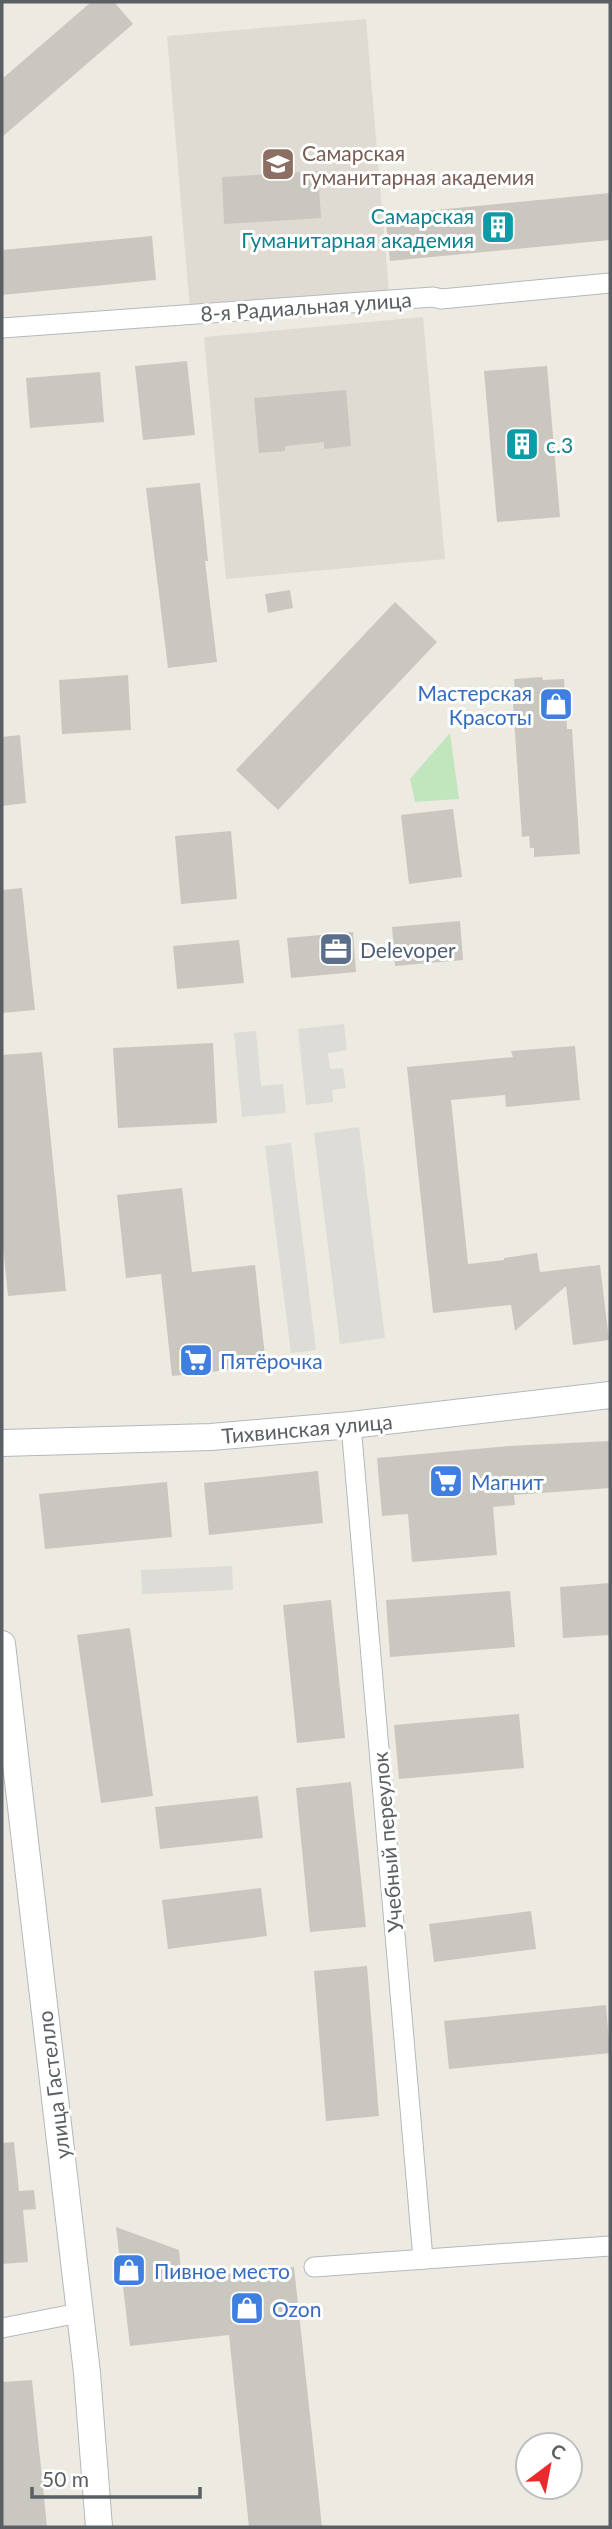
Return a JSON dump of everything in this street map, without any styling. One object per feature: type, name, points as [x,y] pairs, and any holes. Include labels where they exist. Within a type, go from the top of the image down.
[{"type":"street","name":"8-я Радиальная улица","points":[[2,328],[433,297],[441,299],[610,283]]},
{"type":"street","name":"Тихвинская улица","points":[[2,1443],[211,1437],[351,1425],[610,1395]]},
{"type":"street","name":"Учебный переулок","points":[[351,1425],[423,2259]]},
{"type":"street","name":"улица Гастелло","points":[[2,1644],[87,2373],[99,2527]]},
{"type":"street","points":[[314,2267],[610,2246]]},
{"type":"street","points":[[2,2328],[79,2313]]},
{"type":"shaded area","name":"Самарская гуманитарная академия","points":[[366,19],[389,293],[190,310],[167,36]]},
{"type":"shaded area","points":[[423,317],[445,559],[226,579],[204,337]]},
{"type":"shaded area","points":[[344,1024],[347,1050],[328,1053],[330,1069],[343,1068],[346,1088],[332,1090],[333,1102],[306,1105],[298,1029]]},
{"type":"shaded area","points":[[256,1031],[261,1086],[283,1084],[286,1113],[242,1117],[234,1033]]},
{"type":"shaded area","points":[[359,1127],[385,1338],[340,1344],[314,1133]]},
{"type":"shaded area","points":[[291,1143],[316,1350],[291,1353],[265,1146]]},
{"type":"shaded area","points":[[232,1566],[233,1590],[142,1594],[141,1570]]},
{"type":"green space","points":[[450,733],[459,799],[415,802],[410,779]]},
{"type":"building","points":[[91,2],[114,2],[133,24],[2,137],[2,79]]},
{"type":"building","points":[[318,171],[321,218],[224,224],[222,177]]},
{"type":"building","name":"Самарская Гуманитарная академия","points":[[610,193],[610,240],[390,261],[385,215]]},
{"type":"building","points":[[152,236],[156,280],[2,295],[2,250]]},
{"type":"building","points":[[187,361],[195,435],[143,440],[135,366]]},
{"type":"building","name":"с.3","points":[[547,366],[560,517],[497,522],[484,371]]},
{"type":"building","points":[[100,372],[104,422],[30,428],[26,378]]},
{"type":"building","points":[[346,390],[351,446],[324,449],[324,442],[285,446],[285,451],[259,453],[254,398]]},
{"type":"building","points":[[200,483],[208,561],[205,561],[217,662],[168,668],[146,488]]},
{"type":"building","points":[[290,590],[293,608],[268,613],[265,594]]},
{"type":"building","points":[[395,602],[437,642],[278,810],[236,770]]},
{"type":"building","points":[[128,675],[131,730],[62,734],[59,680]]},
{"type":"building","points":[[542,677],[543,680],[564,679],[567,729],[572,729],[580,854],[534,857],[529,836],[522,837],[513,703],[516,703],[514,679]]},
{"type":"building","points":[[20,735],[26,803],[2,806],[2,737]]},
{"type":"building","points":[[453,809],[462,877],[409,884],[401,815]]},
{"type":"building","points":[[231,831],[237,899],[181,904],[175,836]]},
{"type":"building","points":[[22,888],[35,1010],[2,1013],[2,890]]},
{"type":"building","points":[[460,921],[463,960],[395,966],[392,927]]},
{"type":"building","points":[[353,932],[356,972],[291,978],[287,938]]},
{"type":"building","points":[[239,940],[244,983],[177,989],[173,946]]},
{"type":"building","points":[[213,1043],[217,1123],[118,1128],[113,1048]]},
{"type":"building","points":[[575,1046],[580,1100],[506,1107],[505,1095],[451,1100],[468,1264],[537,1253],[540,1272],[600,1265],[609,1340],[573,1345],[566,1286],[515,1331],[511,1305],[433,1313],[407,1067],[513,1057],[511,1051]]},
{"type":"building","points":[[42,1052],[66,1291],[8,1296],[2,1236],[2,1055]]},
{"type":"building","points":[[182,1188],[192,1272],[255,1265],[266,1366],[172,1376],[161,1274],[126,1278],[117,1195]]},
{"type":"building","points":[[610,1441],[610,1488],[514,1495],[515,1505],[493,1507],[497,1555],[412,1562],[408,1514],[382,1516],[377,1458],[509,1446]]},
{"type":"building","points":[[318,1471],[323,1523],[209,1535],[204,1483]]},
{"type":"building","points":[[167,1482],[172,1537],[45,1549],[39,1494]]},
{"type":"building","points":[[610,1583],[610,1635],[563,1638],[560,1587]]},
{"type":"building","points":[[510,1591],[515,1647],[390,1657],[386,1600]]},
{"type":"building","points":[[331,1600],[345,1738],[297,1743],[283,1605]]},
{"type":"building","points":[[130,1628],[153,1796],[101,1803],[77,1635]]},
{"type":"building","points":[[519,1714],[524,1768],[399,1779],[394,1725]]},
{"type":"building","points":[[351,1782],[366,1927],[310,1932],[296,1788]]},
{"type":"building","points":[[258,1796],[263,1838],[160,1849],[155,1807]]},
{"type":"building","points":[[261,1888],[267,1936],[168,1949],[162,1900]]},
{"type":"building","points":[[531,1911],[536,1949],[434,1962],[429,1924]]},
{"type":"building","points":[[367,1966],[379,2116],[326,2121],[314,1971]]},
{"type":"building","points":[[606,2005],[610,2053],[449,2069],[444,2021]]},
{"type":"building","points":[[14,2142],[19,2191],[34,2190],[36,2209],[23,2210],[28,2262],[2,2264],[2,2143]]},
{"type":"building","points":[[116,2227],[179,2250],[182,2279],[294,2267],[322,2527],[249,2527],[229,2335],[130,2346]]},
{"type":"building","points":[[32,2380],[47,2527],[2,2527],[2,2382]]},
{"type":"place","name":"Самарская гуманитарная академия","points":[[278,164]]},
{"type":"place","name":"Самарская Гуманитарная академия","points":[[498,227]]},
{"type":"place","name":"с.3","points":[[522,444]]},
{"type":"place","name":"Мастерская Красоты","points":[[556,704]]},
{"type":"place","name":"Delevoper","points":[[336,949]]},
{"type":"place","name":"Пятёрочка","points":[[196,1360]]},
{"type":"place","name":"Магнит","points":[[446,1481]]},
{"type":"place","name":"Пивное место","points":[[129,2270]]},
{"type":"place","name":"Ozon","points":[[247,2308]]}]
